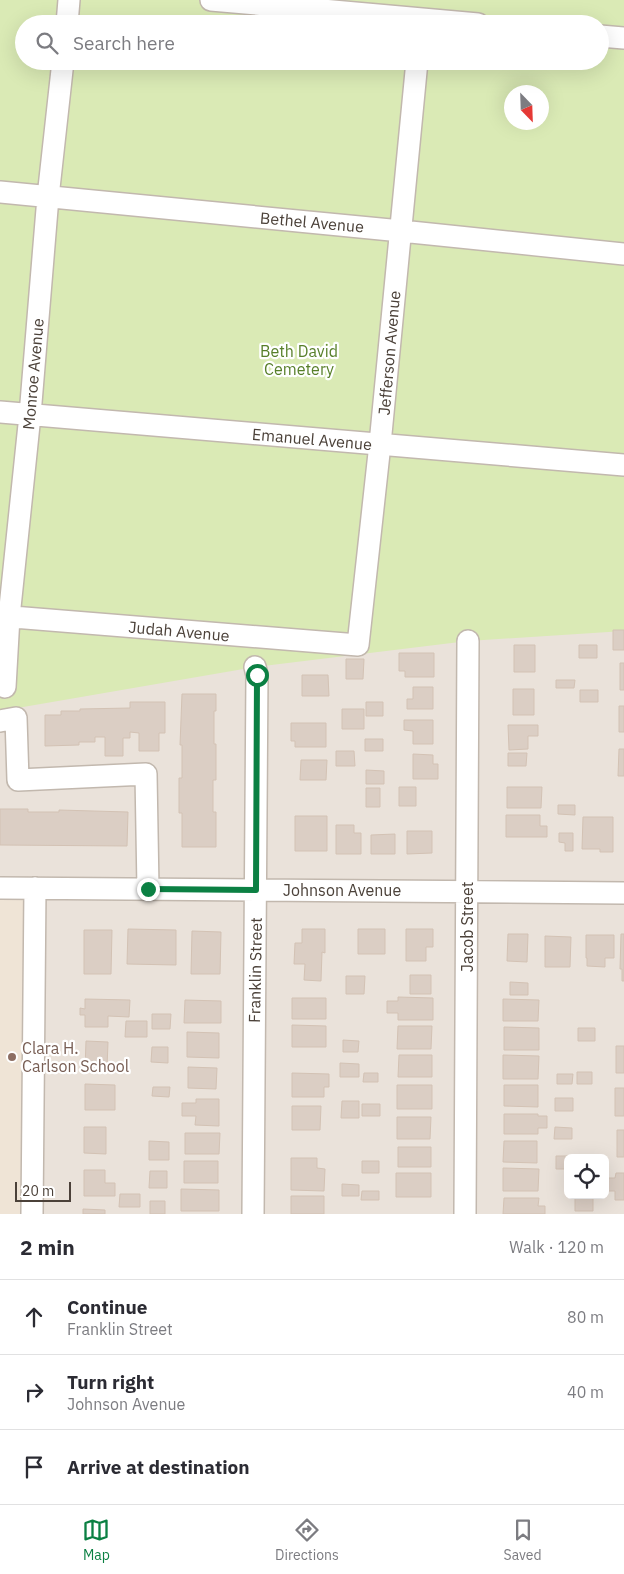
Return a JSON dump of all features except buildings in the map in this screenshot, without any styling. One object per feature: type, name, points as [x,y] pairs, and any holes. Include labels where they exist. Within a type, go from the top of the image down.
[{"type":"street","points":[[68,15],[69,0]]},
{"type":"street","points":[[210,0],[422,14]]},
{"type":"street","points":[[609,37],[624,38]]},
{"type":"street","name":"Monroe Avenue","points":[[6,687],[4,616],[30,415],[48,197],[62,70]]},
{"type":"street","name":"Jefferson Avenue","points":[[358,645],[380,444],[416,70]]},
{"type":"street","name":"Bethel Avenue","points":[[0,192],[624,254]]},
{"type":"street","name":"Emanuel Avenue","points":[[0,412],[624,465]]},
{"type":"street","name":"Judah Avenue","points":[[4,616],[358,645]]},
{"type":"street","name":"Jacob Street","points":[[465,1214],[468,641]]},
{"type":"street","name":"Franklin Street","points":[[253,1214],[257,675],[255,667]]},
{"type":"street","points":[[0,721],[16,718],[18,780],[146,774],[148,889]]},
{"type":"street","name":"Johnson Avenue","points":[[0,888],[624,893]]},
{"type":"street","points":[[32,1214],[35,888]]},
{"type":"shaded area","points":[[0,0],[624,0],[624,1214],[0,1214]]},
{"type":"shaded area","name":"Clara H. Carlson School","points":[[0,900],[25,900],[23,1214],[0,1214]]},
{"type":"green space","name":"Beth David Cemetery","points":[[0,0],[624,0],[624,631],[468,641],[255,667],[0,711]]},
{"type":"place","name":"Clara H. Carlson School","points":[[12,1057]]},
{"type":"route","points":[[148,889],[256,890],[257,675]]}]
